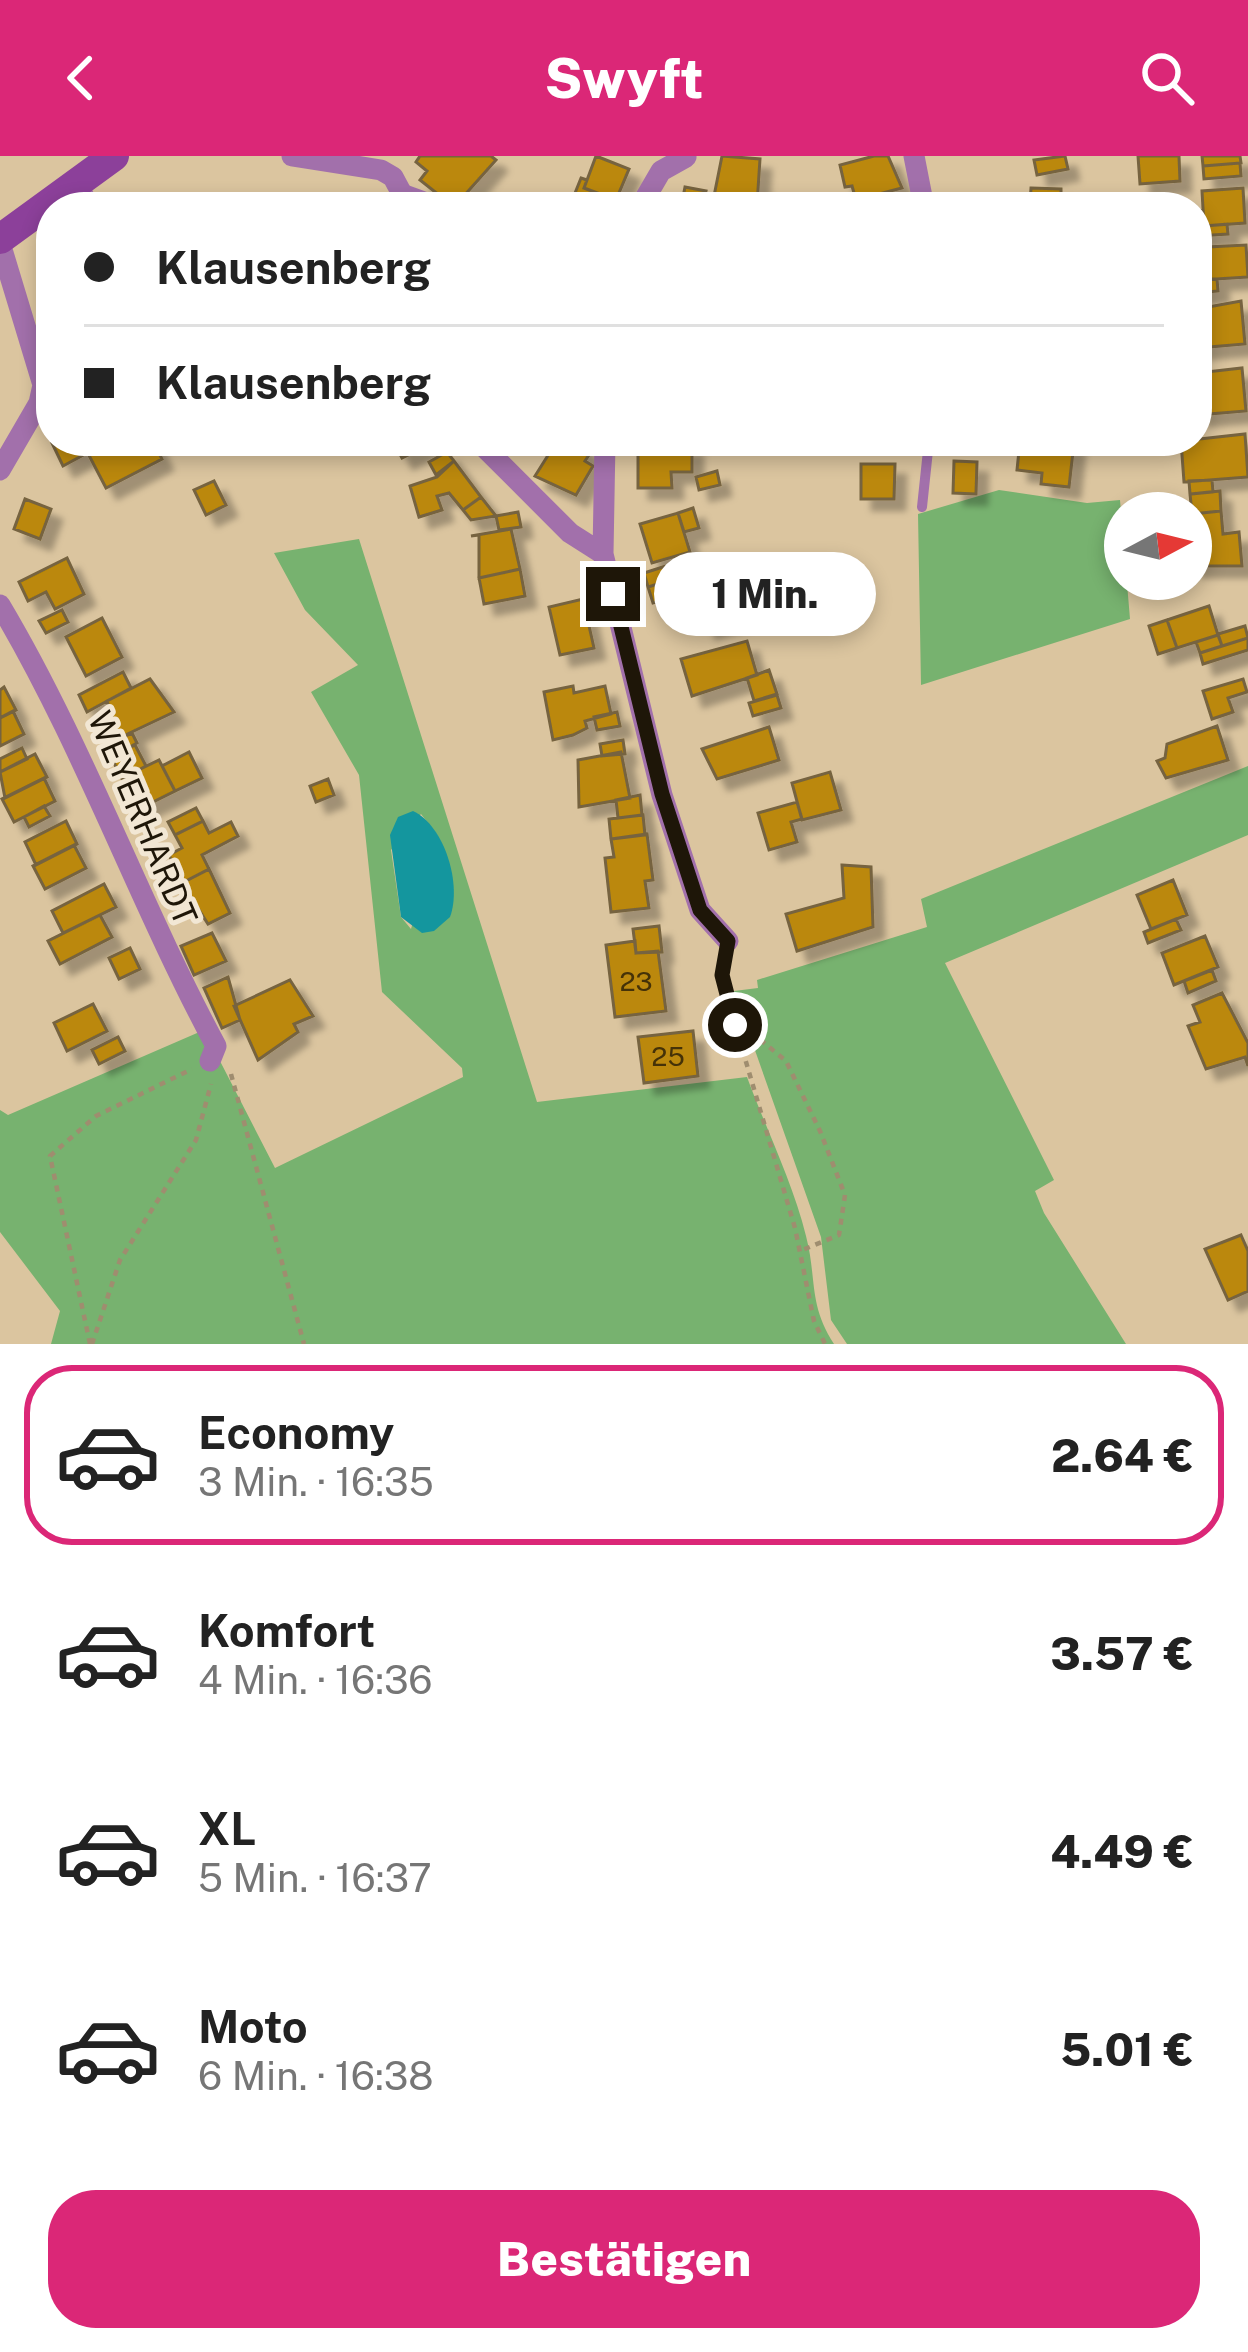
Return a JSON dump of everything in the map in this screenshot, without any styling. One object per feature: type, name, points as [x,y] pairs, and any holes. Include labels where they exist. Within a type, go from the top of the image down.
[{"type":"main road","points":[[90,192],[114,156]]},
{"type":"main road","points":[[0,241],[36,222]]},
{"type":"street","points":[[292,156],[384,163],[402,192]]},
{"type":"street","points":[[914,156],[921,192]]},
{"type":"street","points":[[649,192],[661,171],[686,157]]},
{"type":"street","points":[[0,241],[36,362]]},
{"type":"street","points":[[0,470],[36,408]]},
{"type":"street","points":[[493,456],[570,533],[603,554]]},
{"type":"street","points":[[605,456],[603,554],[662,794],[700,910],[728,941]]},
{"type":"street","name":"WEYERHARDT","points":[[0,605],[54,696],[165,951],[216,1046],[210,1061]]},
{"type":"lane","points":[[922,507],[927,456]]},
{"type":"lane","points":[[728,941],[722,975],[735,1025]]},
{"type":"path","points":[[735,1025],[763,1037],[786,1061],[845,1196],[838,1235],[800,1251]]},
{"type":"path","points":[[735,1025],[800,1251],[814,1321],[825,1344]]},
{"type":"path","points":[[91,1344],[50,1156],[96,1116],[210,1061],[229,1066],[304,1344]]},
{"type":"path","points":[[91,1344],[120,1260],[203,1123],[210,1061]]},
{"type":"green space","points":[[999,490],[1104,501],[1104,600],[1128,600],[1130,619],[921,685],[918,514]]},
{"type":"green space","points":[[359,539],[537,1102],[747,1077],[801,1216],[817,1303],[834,1344],[51,1344],[60,1311],[0,1232],[0,1110],[8,1115],[204,1030],[275,1168],[463,1077],[462,1068],[382,992],[359,775],[311,692],[358,665],[305,610],[274,553]],"holes":[[[421,814],[438,836],[411,929],[401,917],[391,850]]]},
{"type":"green space","points":[[1248,766],[1248,835],[945,963],[1054,1180],[1035,1191],[1044,1213],[1126,1344],[847,1344],[831,1320],[821,1237],[734,991],[758,988],[757,980],[927,927],[921,899]]},
{"type":"water","points":[[413,811],[442,843],[454,889],[450,917],[434,931],[422,933],[401,917],[390,835],[398,817]]},
{"type":"building","points":[[420,156],[491,156],[496,160],[467,192],[435,192],[420,180],[427,171],[416,162]]},
{"type":"building","points":[[596,156],[629,169],[619,192],[584,188]]},
{"type":"building","points":[[722,156],[760,159],[758,192],[715,192]]},
{"type":"building","points":[[888,156],[902,188],[854,192],[852,186],[845,187],[840,165]]},
{"type":"building","points":[[1065,156],[1068,169],[1037,175],[1034,160]]},
{"type":"building","points":[[1138,156],[1179,156],[1180,181],[1140,184]]},
{"type":"building","points":[[1202,156],[1240,156],[1241,163],[1203,166]]},
{"type":"building","points":[[1240,163],[1241,176],[1204,179],[1203,166]]},
{"type":"building","points":[[581,178],[587,180],[584,188],[595,192],[575,192]]},
{"type":"building","points":[[1031,188],[1061,189],[1061,192],[1031,192]]},
{"type":"building","points":[[1243,188],[1245,223],[1212,225],[1212,192],[1202,191]]},
{"type":"building","points":[[1227,224],[1228,234],[1212,235],[1212,225]]},
{"type":"building","points":[[1246,245],[1248,277],[1212,279],[1212,247]]},
{"type":"building","points":[[1241,301],[1245,344],[1212,347],[1212,306]]},
{"type":"building","points":[[1242,368],[1246,411],[1212,414],[1212,371]]},
{"type":"building","points":[[1245,434],[1248,477],[1184,482],[1182,456],[1212,456],[1212,438]]},
{"type":"building","points":[[58,456],[81,456],[63,466]]},
{"type":"building","points":[[89,456],[160,456],[162,459],[106,488]]},
{"type":"building","points":[[440,456],[454,461],[436,475],[429,462]]},
{"type":"building","points":[[548,456],[588,456],[585,461],[593,466],[576,495],[535,476]]},
{"type":"building","points":[[638,456],[692,456],[692,472],[671,472],[672,488],[638,488]]},
{"type":"building","points":[[1018,456],[1073,456],[1069,487],[1041,484],[1042,473],[1017,470]]},
{"type":"building","points":[[454,461],[481,497],[463,510],[449,493],[437,496],[442,510],[419,517],[410,486],[437,477]]},
{"type":"building","points":[[954,461],[977,462],[976,494],[953,493]]},
{"type":"building","points":[[861,464],[895,464],[894,499],[861,499]]},
{"type":"building","points":[[717,471],[720,485],[699,490],[696,477]]},
{"type":"building","points":[[1212,480],[1213,492],[1190,492],[1189,481]]},
{"type":"building","points":[[214,481],[226,505],[206,515],[194,490]]},
{"type":"building","points":[[1220,491],[1221,511],[1212,512],[1210,492]]},
{"type":"building","points":[[481,497],[496,516],[471,520],[463,510]]},
{"type":"building","points":[[25,499],[51,509],[40,539],[14,529]]},
{"type":"building","points":[[693,508],[699,528],[684,532],[678,513]]},
{"type":"building","points":[[1221,511],[1223,534],[1239,532],[1242,566],[1212,566],[1212,512]]},
{"type":"building","points":[[518,512],[521,527],[499,530],[496,516]]},
{"type":"building","points":[[678,513],[690,552],[652,563],[640,524]]},
{"type":"building","points":[[511,529],[520,569],[479,578],[479,535],[471,536]]},
{"type":"building","points":[[67,558],[84,594],[55,609],[46,592],[28,601],[19,582]]},
{"type":"building","points":[[775,562],[787,603],[705,628],[694,590]]},
{"type":"building","points":[[669,565],[673,580],[648,587],[644,573]]},
{"type":"building","points":[[520,569],[525,596],[484,604],[479,578]]},
{"type":"building","points":[[674,579],[679,596],[653,603],[648,587]]},
{"type":"building","points":[[583,599],[594,648],[560,655],[549,607]]},
{"type":"building","points":[[1209,606],[1218,635],[1177,648],[1167,620]]},
{"type":"building","points":[[62,610],[68,622],[46,633],[39,621]]},
{"type":"building","points":[[102,618],[122,657],[86,676],[66,637]]},
{"type":"building","points":[[1167,620],[1177,648],[1158,654],[1149,626]]},
{"type":"building","points":[[1245,626],[1248,638],[1222,646],[1218,634]]},
{"type":"building","points":[[1218,635],[1222,646],[1200,653],[1196,642]]},
{"type":"building","points":[[1248,638],[1248,650],[1203,664],[1200,653]]},
{"type":"building","points":[[747,641],[757,675],[692,696],[681,659]]},
{"type":"building","points":[[769,670],[777,694],[754,701],[747,678]]},
{"type":"building","points":[[123,672],[131,688],[87,712],[79,695]]},
{"type":"building","points":[[150,679],[174,712],[119,738],[107,701]]},
{"type":"building","points":[[1243,679],[1247,692],[1228,698],[1233,712],[1212,719],[1203,691]]},
{"type":"building","points":[[573,686],[574,693],[605,686],[611,714],[585,721],[587,728],[553,740],[544,692]]},
{"type":"building","points":[[4,687],[16,710],[0,718],[0,690]]},
{"type":"building","points":[[777,695],[781,708],[753,716],[749,703]]},
{"type":"building","points":[[13,711],[24,734],[0,746],[0,718]]},
{"type":"building","points":[[617,712],[620,726],[597,730],[594,717]]},
{"type":"building","points":[[1217,726],[1228,760],[1166,778],[1157,761],[1165,758],[1167,744]]},
{"type":"building","points":[[769,727],[779,760],[717,779],[702,749]]},
{"type":"building","points":[[132,733],[137,743],[115,755],[109,743]]},
{"type":"building","points":[[623,740],[625,754],[602,756],[600,744]]},
{"type":"building","points":[[135,745],[146,766],[122,779],[111,757]]},
{"type":"building","points":[[22,748],[27,759],[0,772],[0,759]]},
{"type":"building","points":[[189,752],[202,778],[175,791],[162,766]]},
{"type":"building","points":[[621,752],[630,798],[579,807],[578,760]]},
{"type":"building","points":[[35,754],[47,777],[5,798],[0,772]]},
{"type":"building","points":[[159,760],[175,791],[141,808],[128,775]]},
{"type":"building","points":[[830,772],[841,810],[802,820],[792,783]]},
{"type":"building","points":[[44,778],[55,801],[14,822],[2,799]]},
{"type":"building","points":[[328,779],[334,795],[316,802],[310,786]]},
{"type":"building","points":[[640,795],[642,815],[618,818],[616,800]]},
{"type":"building","points":[[797,802],[802,819],[791,822],[797,842],[769,850],[758,813]]},
{"type":"building","points":[[44,806],[50,816],[29,827],[24,817]]},
{"type":"building","points":[[196,808],[203,821],[175,835],[168,822]]},
{"type":"building","points":[[643,815],[645,835],[611,839],[609,819]]},
{"type":"building","points":[[66,821],[77,844],[36,865],[25,842]]},
{"type":"building","points":[[203,821],[209,833],[231,822],[238,836],[202,855],[209,869],[182,883],[169,855],[182,848],[175,835]]},
{"type":"building","points":[[647,834],[653,880],[645,881],[649,908],[611,912],[605,858],[614,857],[611,839]]},
{"type":"building","points":[[74,845],[86,868],[45,889],[33,866]]},
{"type":"building","points":[[842,865],[871,867],[873,927],[797,951],[786,914],[844,898]]},
{"type":"building","points":[[209,869],[230,913],[208,924],[182,883]]},
{"type":"building","points":[[1173,880],[1187,915],[1151,929],[1137,895]]},
{"type":"building","points":[[104,884],[116,907],[63,933],[52,911]]},
{"type":"building","points":[[100,915],[112,937],[60,964],[48,941]]},
{"type":"building","points":[[1176,919],[1181,930],[1148,943],[1144,932]]},
{"type":"building","points":[[659,926],[662,952],[636,953],[633,929]]},
{"type":"building","points":[[212,933],[226,961],[194,975],[181,946]]},
{"type":"building","points":[[1205,936],[1218,967],[1174,985],[1162,953]]},
{"type":"building","points":[[635,941],[636,953],[658,951],[666,1011],[615,1017],[606,945]]},
{"type":"building","points":[[130,948],[140,969],[119,979],[109,958]]},
{"type":"building","points":[[1212,970],[1216,981],[1188,993],[1184,981]]},
{"type":"building","points":[[228,977],[240,1020],[222,1028],[204,988]]},
{"type":"building","points":[[290,980],[313,1016],[294,1024],[298,1032],[258,1060],[234,1006]]},
{"type":"building","points":[[1222,993],[1248,1043],[1248,1066],[1245,1057],[1206,1069],[1188,1026],[1200,1022],[1193,1005]]},
{"type":"building","points":[[93,1004],[107,1031],[67,1051],[54,1023]]},
{"type":"building","points":[[693,1031],[698,1076],[644,1083],[638,1037]]},
{"type":"building","points":[[118,1037],[125,1051],[99,1064],[92,1050]]},
{"type":"building","points":[[1241,1235],[1248,1251],[1248,1291],[1228,1300],[1205,1249]]},
{"type":"route","points":[[613,594],[662,794],[700,910],[728,941],[722,975],[735,1025]]}]
